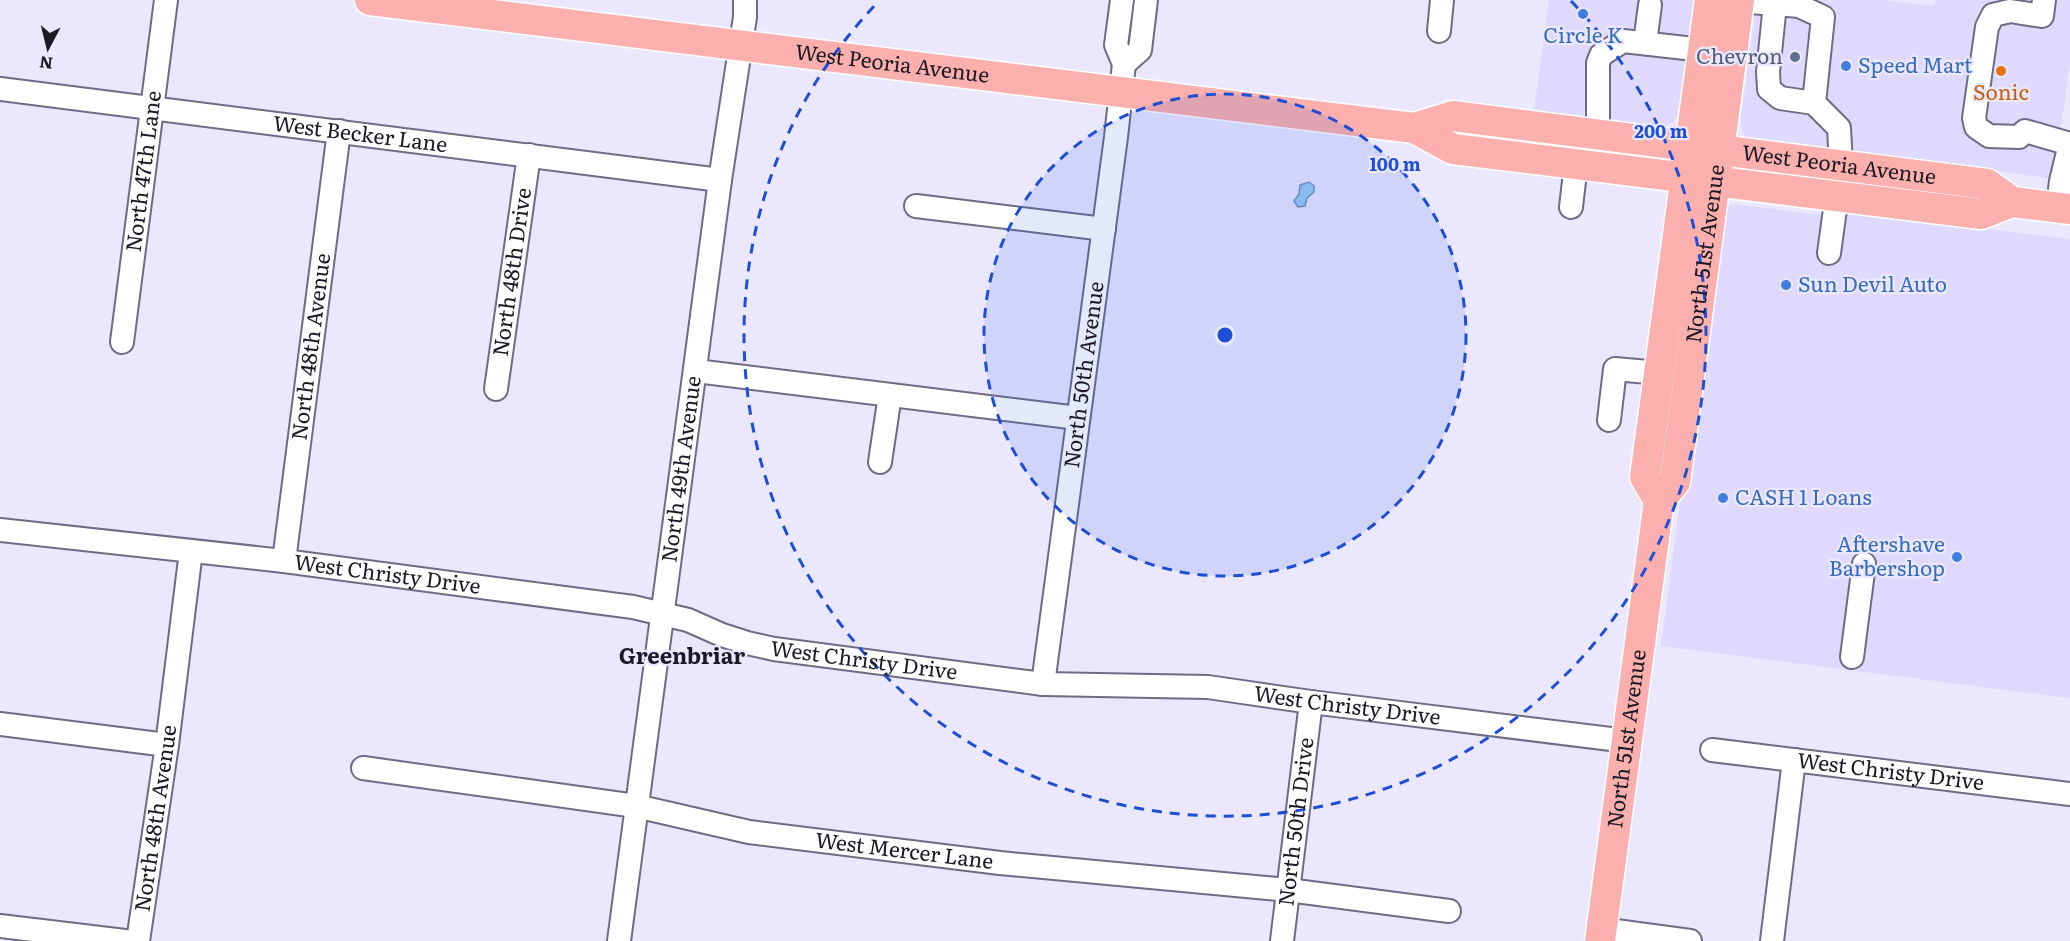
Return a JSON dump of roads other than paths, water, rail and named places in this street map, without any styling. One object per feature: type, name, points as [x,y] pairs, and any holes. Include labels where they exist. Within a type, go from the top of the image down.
[{"type":"main road","name":"West Peoria Avenue","points":[[370,0],[741,46],[1123,78],[1414,128],[1453,149],[1981,214],[2012,202],[2064,208]]},
{"type":"main road","name":"North 51st Avenue","points":[[1705,147],[1703,50],[1729,0]]},
{"type":"main road","name":"North 51st Avenue","points":[[1600,935],[1659,501],[1675,482],[1701,179],[1729,0]]},
{"type":"main road","name":"West Peoria Avenue","points":[[1414,128],[1453,116],[1598,133],[1987,184],[2012,202]]},
{"type":"main road","name":"North 51st Avenue","points":[[1659,501],[1645,477],[1659,373],[1701,179]]},
{"type":"street","name":"North 47th Lane","points":[[122,342],[166,0]]},
{"type":"street","name":"North 49th Avenue","points":[[619,941],[746,0]]},
{"type":"street","points":[[1122,0],[1116,45],[1123,78]]},
{"type":"street","points":[[1123,78],[1140,50],[1146,0]]},
{"type":"street","points":[[1439,31],[1442,0]]},
{"type":"street","points":[[1729,0],[1799,6],[1823,17],[1814,103]]},
{"type":"street","points":[[1774,4],[1768,72],[1769,89],[1780,98],[1814,103],[1839,128],[1841,165]]},
{"type":"street","points":[[1646,43],[1650,5]]},
{"type":"street","points":[[2043,8],[2001,12],[1993,15],[1986,27],[1974,118],[1976,127],[1989,135],[2019,137],[2025,131],[2070,143],[2061,181],[2064,208]]},
{"type":"street","points":[[1598,133],[1598,63],[1601,55],[1623,41],[1703,50]]},
{"type":"street","name":"North 50th Avenue","points":[[1043,684],[1123,78]]},
{"type":"street","name":"West Becker Lane","points":[[0,89],[720,180]]},
{"type":"street","name":"North 48th Avenue","points":[[284,561],[339,131]]},
{"type":"street","name":"North 48th Drive","points":[[496,389],[529,155]]},
{"type":"street","points":[[1571,207],[1576,164]]},
{"type":"street","points":[[1829,253],[1837,195]]},
{"type":"street","points":[[916,206],[1104,229]]},
{"type":"street","points":[[1609,420],[1616,369],[1659,373]]},
{"type":"street","points":[[696,371],[1078,418]]},
{"type":"street","points":[[880,462],[890,395]]},
{"type":"street","name":"West Christy Drive","points":[[0,530],[284,561],[622,606],[688,620],[747,643],[774,649],[1043,684],[1208,687],[1627,741]]},
{"type":"street","name":"North 48th Avenue","points":[[138,941],[167,745],[191,551]]},
{"type":"street","points":[[1852,657],[1864,564]]},
{"type":"street","name":"North 50th Drive","points":[[1282,941],[1311,702]]},
{"type":"street","points":[[0,724],[167,745]]},
{"type":"street","name":"West Christy Drive","points":[[1712,750],[2070,794]]},
{"type":"street","points":[[1772,941],[1794,760]]},
{"type":"street","name":"West Mercer Lane","points":[[363,768],[636,806],[722,827],[772,835],[1051,869],[1288,890],[1449,911]]},
{"type":"street","points":[[0,926],[38,936],[125,941]]},
{"type":"street","points":[[1600,935],[1690,941]]},
{"type":"water","points":[[1309,182],[1314,186],[1314,192],[1307,198],[1305,206],[1298,207],[1294,201],[1299,194],[1300,185]]},
{"type":"place","name":"Circle K","points":[[1583,14]]},
{"type":"place","name":"Chevron","points":[[1795,57]]},
{"type":"place","name":"Speed Mart","points":[[1846,66]]},
{"type":"place","name":"Sonic","points":[[2001,71]]},
{"type":"place","name":"Sun Devil Auto","points":[[1786,285]]},
{"type":"place","name":"CASH 1 Loans","points":[[1723,498]]},
{"type":"place","name":"Aftershave Barbershop","points":[[1957,557]]},
{"type":"district","name":"Greenbriar","points":[[682,656]]}]
